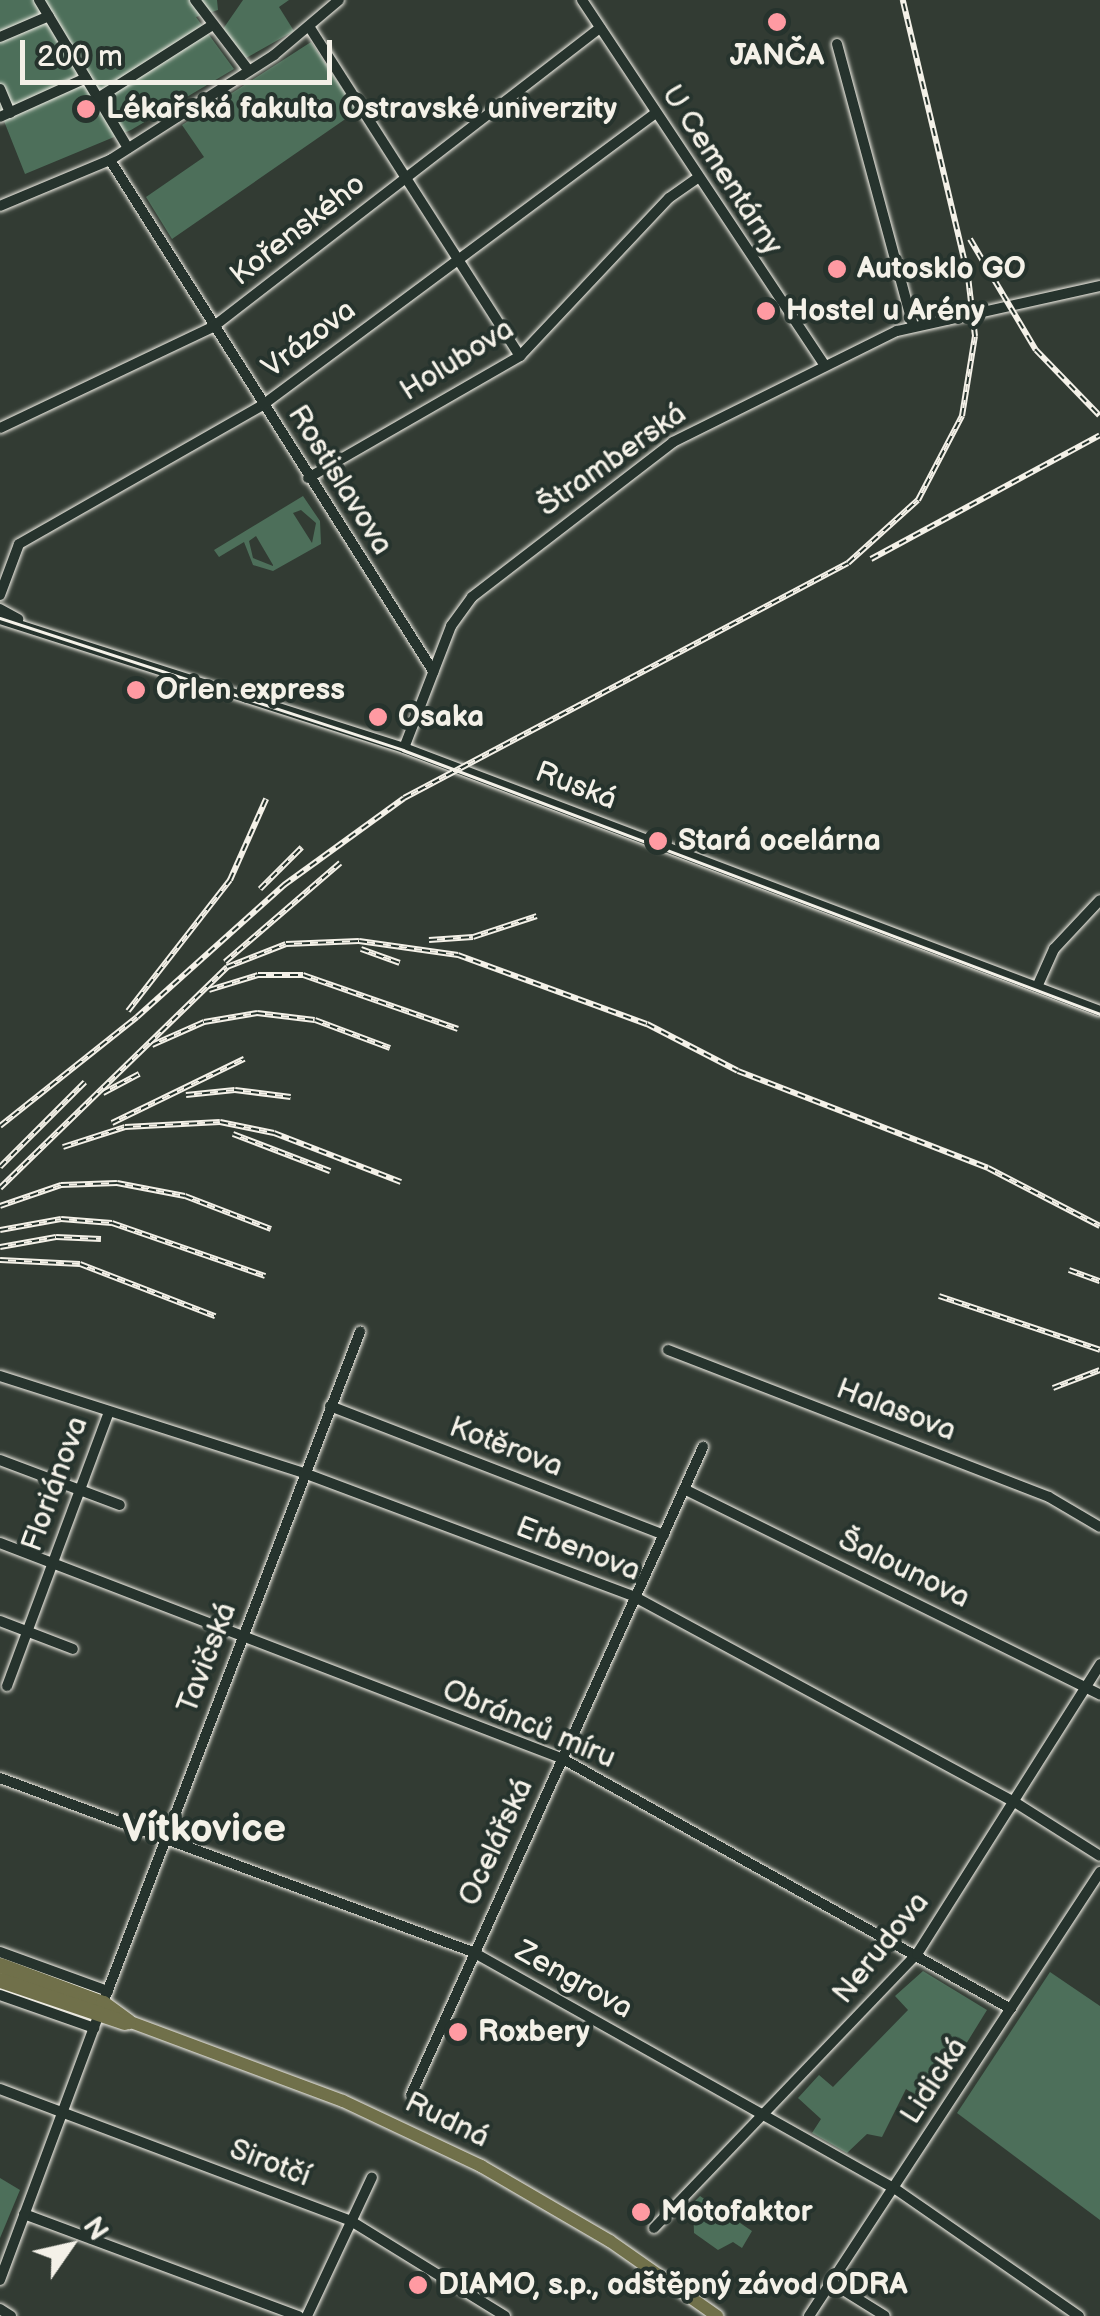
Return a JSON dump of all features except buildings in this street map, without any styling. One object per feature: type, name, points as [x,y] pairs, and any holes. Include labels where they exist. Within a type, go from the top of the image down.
[{"type":"highway","name":"Rudná","points":[[0,1965],[128,2022]]},
{"type":"highway","name":"Rudná","points":[[0,1980],[101,2010]]},
{"type":"main road","name":"Rudná","points":[[128,2022],[343,2101],[481,2166],[610,2241],[717,2316]]},
{"type":"street","points":[[40,0],[128,148]]},
{"type":"street","points":[[196,0],[211,26],[249,71]]},
{"type":"street","points":[[0,206],[110,160],[249,71],[310,28],[339,0]]},
{"type":"street","name":"U Cementárny","points":[[582,0],[824,364]]},
{"type":"street","points":[[0,38],[49,16]]},
{"type":"street","points":[[98,98],[211,26]]},
{"type":"street","points":[[310,28],[520,356]]},
{"type":"street","name":"Kořenského","points":[[0,428],[213,327],[600,28]]},
{"type":"street","points":[[837,44],[913,326]]},
{"type":"street","points":[[0,89],[5,115],[86,78]]},
{"type":"street","name":"Vrázova","points":[[0,595],[19,544],[264,404],[656,112]]},
{"type":"street","name":"Rostislavova","points":[[110,160],[308,478],[434,671]]},
{"type":"street","name":"Holubova","points":[[308,478],[520,356],[668,198],[698,178]]},
{"type":"street","name":"Štramberská","points":[[404,748],[456,617],[484,585],[672,442],[824,364],[913,326],[1100,286]]},
{"type":"street","name":"Ruská","points":[[0,610],[28,624]]},
{"type":"street","name":"Ruská","points":[[0,619],[28,624],[404,748],[1100,1011]]},
{"type":"street","points":[[1036,987],[1054,948],[1100,900]]},
{"type":"street","name":"Tavičská","points":[[0,2280],[165,1837],[360,1332]]},
{"type":"street","name":"Halasova","points":[[668,1350],[1059,1501],[1100,1527]]},
{"type":"street","name":"Erbenova","points":[[0,1376],[304,1472],[635,1597],[1016,1803],[1100,1856]]},
{"type":"street","name":"Kotěrova","points":[[330,1406],[664,1536]]},
{"type":"street","name":"Floriánova","points":[[6,1686],[108,1412]]},
{"type":"street","name":"Ocelářská","points":[[411,2094],[703,1447]]},
{"type":"street","points":[[0,1460],[120,1505]]},
{"type":"street","name":"Šalounova","points":[[684,1489],[1100,1696]]},
{"type":"street","name":"Obránců míru","points":[[0,1543],[561,1758],[1011,2009]]},
{"type":"street","points":[[0,1621],[73,1649]]},
{"type":"street","name":"Nerudova","points":[[654,2228],[767,2116],[917,1954],[1016,1803],[1100,1664]]},
{"type":"street","name":"Zengrova","points":[[0,1778],[473,1952],[894,2188],[1079,2316]]},
{"type":"street","name":"Lidická","points":[[809,2316],[1100,1872]]},
{"type":"street","points":[[0,1952],[101,2010]]},
{"type":"street","points":[[0,1994],[101,2010]]},
{"type":"street","name":"Sirotčí","points":[[0,2089],[351,2221],[505,2316]]},
{"type":"street","points":[[307,2316],[372,2178]]},
{"type":"street","points":[[24,2214],[298,2316]]},
{"type":"street","points":[[832,2282],[885,2316]]},
{"type":"street","points":[[1056,2316],[1063,2305]]},
{"type":"street","points":[[0,2309],[11,2316]]},
{"type":"green space","name":"Lékařská fakulta Ostravské univerzity","points":[[0,0],[217,0],[218,10],[196,17],[234,69],[131,130],[25,174],[0,111]]},
{"type":"green space","points":[[243,0],[289,0],[279,7],[294,31],[246,58],[223,29]]},
{"type":"green space","points":[[311,42],[357,111],[172,239],[146,197],[204,157],[182,125]]},
{"type":"green space","points":[[303,496],[320,521],[321,544],[273,571],[253,565],[244,542],[219,557],[214,550]],"holes":[[[301,510],[316,523],[312,543],[293,513]],[[256,536],[273,565],[273,566],[253,558],[249,541]]]},
{"type":"green space","points":[[923,1971],[987,2010],[929,2104],[906,2089],[882,2137],[867,2134],[847,2153],[812,2133],[821,2119],[798,2098],[819,2075],[833,2087],[908,2010],[895,1996]]},
{"type":"green space","points":[[1050,1972],[1100,2006],[1100,2220],[957,2113]]},
{"type":"green space","points":[[0,2178],[20,2190],[0,2238]]},
{"type":"green space","points":[[700,2196],[752,2231],[742,2248],[733,2242],[718,2250],[694,2233],[693,2203]]},
{"type":"tram line","points":[[0,618],[403,750],[1100,1014]]},
{"type":"railway","points":[[0,1126],[137,1017],[284,885],[404,798],[848,563],[918,500],[962,416],[975,336],[968,276],[903,0]]},
{"type":"railway","points":[[970,239],[1036,350],[1099,415]]},
{"type":"railway","points":[[871,559],[1100,435]]},
{"type":"railway","points":[[128,1011],[230,880],[266,799]]},
{"type":"railway","points":[[260,889],[302,847]]},
{"type":"railway","points":[[225,962],[340,863]]},
{"type":"railway","points":[[429,940],[473,937],[537,916]]},
{"type":"railway","points":[[0,1188],[227,967],[286,944],[359,941],[458,955],[647,1024],[738,1071],[988,1168],[1100,1226]]},
{"type":"railway","points":[[361,949],[400,963]]},
{"type":"railway","points":[[209,990],[258,975],[303,975],[458,1029]]},
{"type":"railway","points":[[152,1045],[204,1022],[257,1013],[315,1020],[390,1048]]},
{"type":"railway","points":[[112,1123],[244,1059]]},
{"type":"railway","points":[[103,1093],[139,1074]]},
{"type":"railway","points":[[0,1167],[85,1082]]},
{"type":"railway","points":[[186,1095],[235,1090],[291,1097]]},
{"type":"railway","points":[[63,1147],[125,1127],[220,1122],[274,1133],[401,1182]]},
{"type":"railway","points":[[233,1134],[330,1171]]},
{"type":"railway","points":[[0,1206],[61,1185],[117,1183],[185,1196],[271,1229]]},
{"type":"railway","points":[[0,1230],[61,1219],[112,1223],[265,1276]]},
{"type":"railway","points":[[0,1247],[56,1237],[101,1239]]},
{"type":"railway","points":[[0,1260],[80,1264],[215,1316]]},
{"type":"railway","points":[[1069,1270],[1100,1281]]},
{"type":"railway","points":[[939,1296],[1100,1350]]},
{"type":"railway","points":[[1053,1388],[1100,1370]]},
{"type":"place","name":"JANČA","points":[[777,22]]},
{"type":"place","name":"Lékařská fakulta Ostravské univerzity","points":[[86,109]]},
{"type":"place","name":"Autosklo GO","points":[[837,269]]},
{"type":"place","name":"Hostel u Arény","points":[[766,311]]},
{"type":"place","name":"Orlen express","points":[[136,690]]},
{"type":"place","name":"Osaka","points":[[378,717]]},
{"type":"place","name":"Stará ocelárna","points":[[658,841]]},
{"type":"place","name":"Roxbery","points":[[458,2032]]},
{"type":"place","name":"Motofaktor","points":[[641,2212]]},
{"type":"place","name":"DIAMO, s.p., odštěpný závod ODRA","points":[[418,2285]]},
{"type":"district","name":"Vítkovice","points":[[204,1829]]}]
